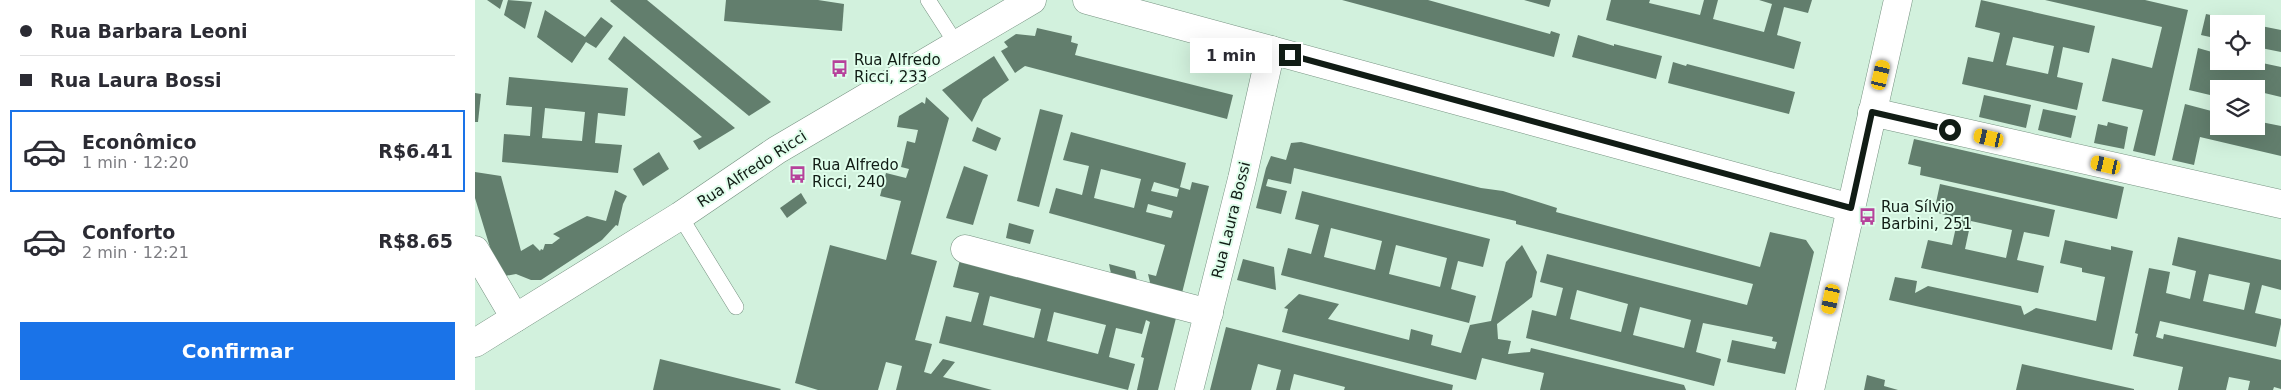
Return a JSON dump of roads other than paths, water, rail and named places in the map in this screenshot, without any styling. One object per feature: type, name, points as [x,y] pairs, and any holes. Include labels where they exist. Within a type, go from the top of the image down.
[{"type":"street","name":"Rua Alfredo Ricci","points":[[475,343],[680,216],[777,150],[1032,0]]},
{"type":"street","points":[[1087,0],[1851,208]]},
{"type":"street","points":[[1810,390],[1898,0]]},
{"type":"street","name":"Rua Laura Bossi","points":[[1189,390],[1271,50]]},
{"type":"street","points":[[1872,112],[2281,204]]},
{"type":"street","points":[[965,249],[1209,313]]},
{"type":"street","points":[[475,250],[515,318]]},
{"type":"lane","points":[[928,0],[957,45]]},
{"type":"lane","points":[[680,216],[736,307]]},
{"type":"place","name":"Rua Alfredo Ricci, 233","points":[[840,69]]},
{"type":"place","name":"Rua Alfredo Ricci, 240","points":[[798,174]]},
{"type":"place","name":"Rua Sílvio Barbini, 251","points":[[1867,216]]}]
